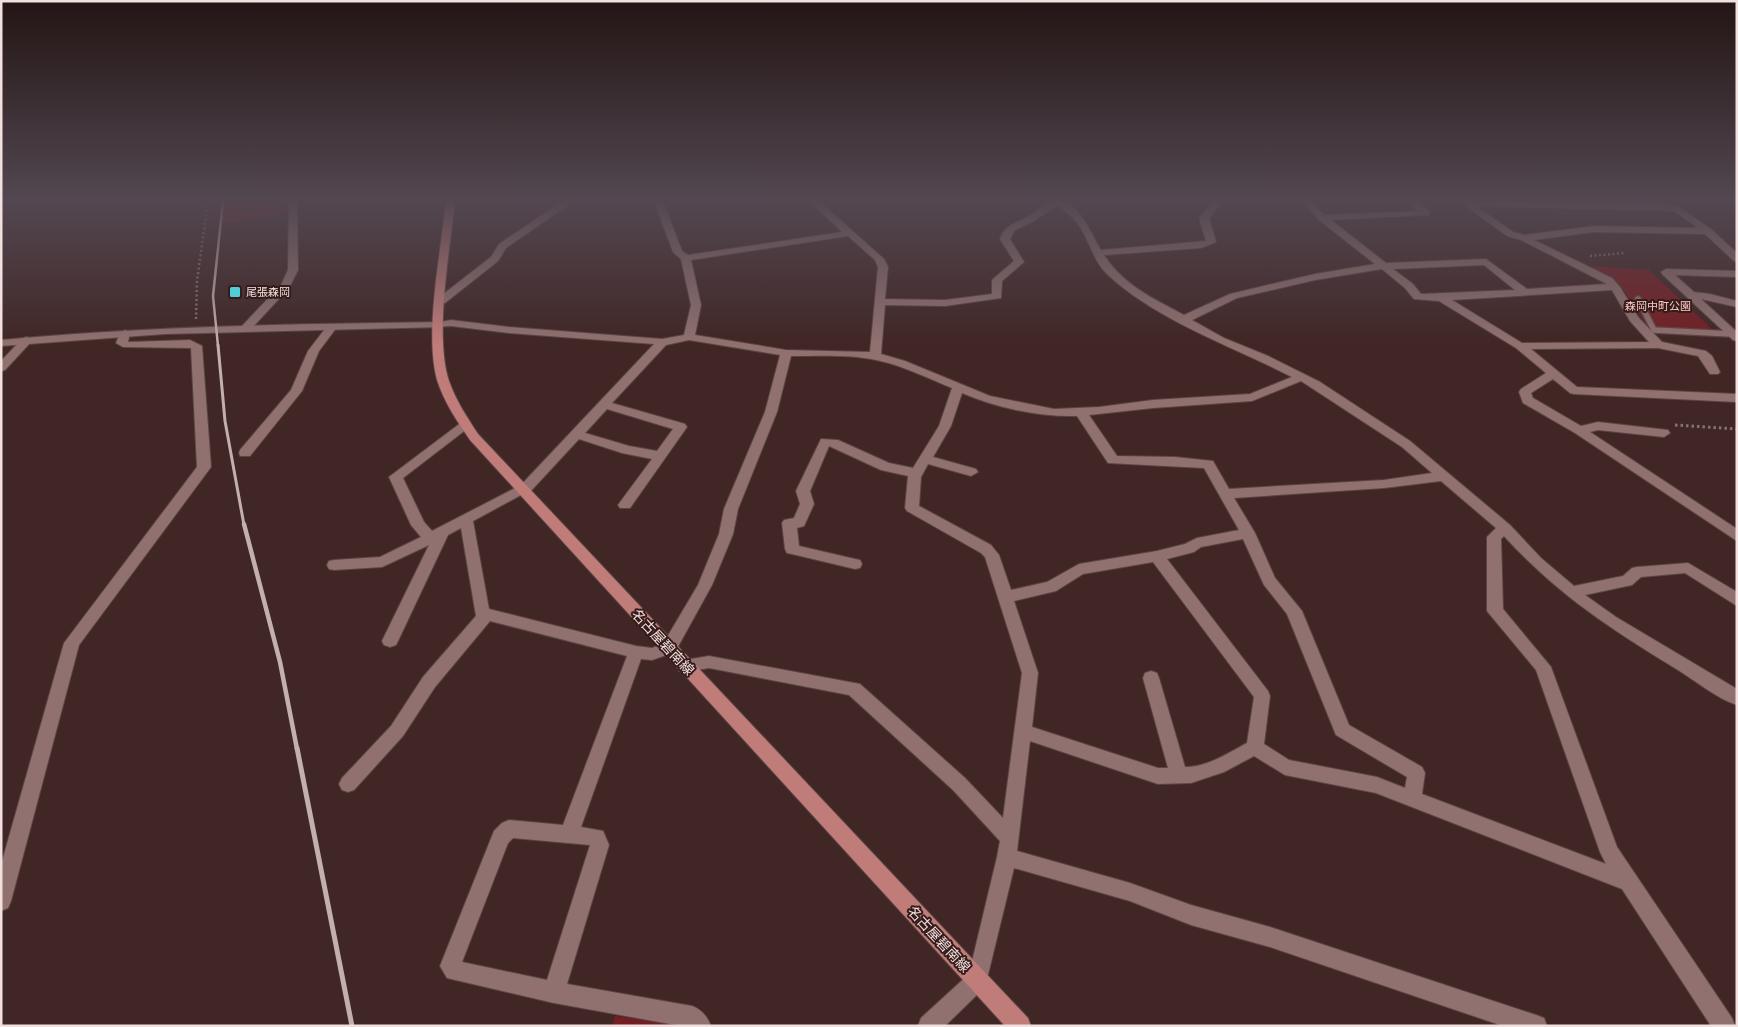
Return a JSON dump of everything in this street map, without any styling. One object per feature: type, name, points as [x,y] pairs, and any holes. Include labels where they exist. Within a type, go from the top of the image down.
[{"type":"main road","name":"名古屋碧南線","points":[[446,249],[438,346],[443,380],[454,407],[466,425],[522,490],[1020,1026]]},
{"type":"street","points":[[245,329],[285,286],[293,270],[293,249]]},
{"type":"street","points":[[441,301],[495,259],[500,249]]},
{"type":"street","points":[[677,249],[686,258],[696,305],[689,337]]},
{"type":"street","points":[[686,258],[746,249]]},
{"type":"street","points":[[868,249],[879,259],[883,267],[875,356]]},
{"type":"street","points":[[879,302],[945,302],[997,296],[997,280],[1019,262],[1011,249]]},
{"type":"street","points":[[1096,249],[1108,269],[1134,292],[1220,340],[1316,384],[1406,444],[1505,528],[1536,562],[1571,592],[1611,621],[1737,698]]},
{"type":"street","points":[[1098,253],[1150,249]]},
{"type":"street","points":[[1362,249],[1409,286],[1418,297],[1442,298],[1615,287]]},
{"type":"street","points":[[1546,249],[1608,280],[1615,287],[1634,319],[1658,345]]},
{"type":"street","points":[[1727,249],[1737,259]]},
{"type":"street","points":[[1183,320],[1234,296],[1315,277],[1384,266],[1486,262],[1524,292]]},
{"type":"street","points":[[1734,336],[1666,272],[1737,274]]},
{"type":"street","points":[[1691,295],[1710,296],[1737,304]]},
{"type":"street","points":[[1442,298],[1520,346],[1574,390],[1737,398]]},
{"type":"street","points":[[1,343],[125,333],[439,325],[451,323],[509,330],[662,342],[689,337],[786,353],[833,353],[875,356],[901,362],[988,399],[1054,413],[1252,397],[1302,377]]},
{"type":"street","points":[[245,453],[296,391],[314,351],[332,327]]},
{"type":"street","points":[[1,901],[72,642],[204,467],[196,346],[190,343],[127,344],[122,343],[125,333]]},
{"type":"street","points":[[1,368],[26,340]]},
{"type":"street","points":[[334,565],[382,562],[522,490],[662,342]]},
{"type":"street","points":[[1520,346],[1658,345],[1702,353],[1706,356],[1714,372]]},
{"type":"street","points":[[466,519],[482,613],[636,652],[652,654],[668,648],[705,585],[726,534],[731,508],[771,412],[786,353]]},
{"type":"street","points":[[1554,374],[1541,380],[1525,392],[1527,400],[1579,430],[1737,536]]},
{"type":"street","points":[[929,1026],[978,980],[1008,847],[1030,673],[992,555],[986,549],[912,508],[914,476],[945,426],[958,387]]},
{"type":"street","points":[[604,404],[681,427],[625,505]]},
{"type":"street","points":[[1081,412],[1113,460],[1175,461],[1208,464],[1248,533],[1269,581],[1294,611],[1342,730],[1416,773],[1412,799]]},
{"type":"street","points":[[437,535],[418,525],[396,477],[466,425]]},
{"type":"street","points":[[1579,430],[1598,426],[1664,433]]},
{"type":"street","points":[[576,434],[627,450],[660,456]]},
{"type":"street","points":[[855,564],[792,549],[789,523],[799,524],[807,504],[803,491],[824,442],[834,443],[886,467],[916,473]]},
{"type":"street","points":[[925,459],[971,472]]},
{"type":"street","points":[[1226,494],[1384,484],[1444,476]]},
{"type":"street","points":[[1505,528],[1494,537],[1495,611],[1542,667],[1609,852],[1724,1026]]},
{"type":"street","points":[[1006,597],[1052,588],[1079,569],[1157,556],[1189,548],[1197,543],[1248,533]]},
{"type":"street","points":[[390,641],[437,535]]},
{"type":"street","points":[[1157,556],[1262,696],[1255,747]]},
{"type":"street","points":[[1571,592],[1627,581],[1637,572],[1688,568],[1737,600]]},
{"type":"street","points":[[348,784],[397,731],[429,682],[487,614]]},
{"type":"street","points":[[568,836],[636,652]]},
{"type":"street","points":[[686,666],[709,662],[854,689],[959,784],[1008,847],[1191,915],[1270,937],[1536,1026]]},
{"type":"street","points":[[1151,678],[1179,776]]},
{"type":"street","points":[[1023,731],[1158,776],[1191,775],[1218,767],[1255,747]]},
{"type":"street","points":[[1255,747],[1286,768],[1377,785],[1629,882]]},
{"type":"street","points":[[554,992],[600,845],[596,838],[509,829],[501,837],[450,966],[454,971],[554,992],[692,1017],[700,1026]]},
{"type":"lane","points":[[1638,299],[1654,330],[1734,336]]},
{"type":"path","points":[[196,330],[197,281],[201,249]]},
{"type":"path","points":[[1567,259],[1624,252]]},
{"type":"green space","name":"森岡中町公園","points":[[1589,266],[1649,270],[1714,331],[1647,326],[1618,282]]},
{"type":"green space","points":[[615,1016],[680,1025],[680,1026],[612,1026]]},
{"type":"railway","points":[[218,249],[213,296],[218,346]]},
{"type":"railway","points":[[218,345],[225,421],[244,525]]},
{"type":"railway","points":[[244,524],[280,662],[297,749]]},
{"type":"railway","points":[[297,748],[352,1026]]},
{"type":"place","name":"尾張森岡","points":[[235,292]]}]
